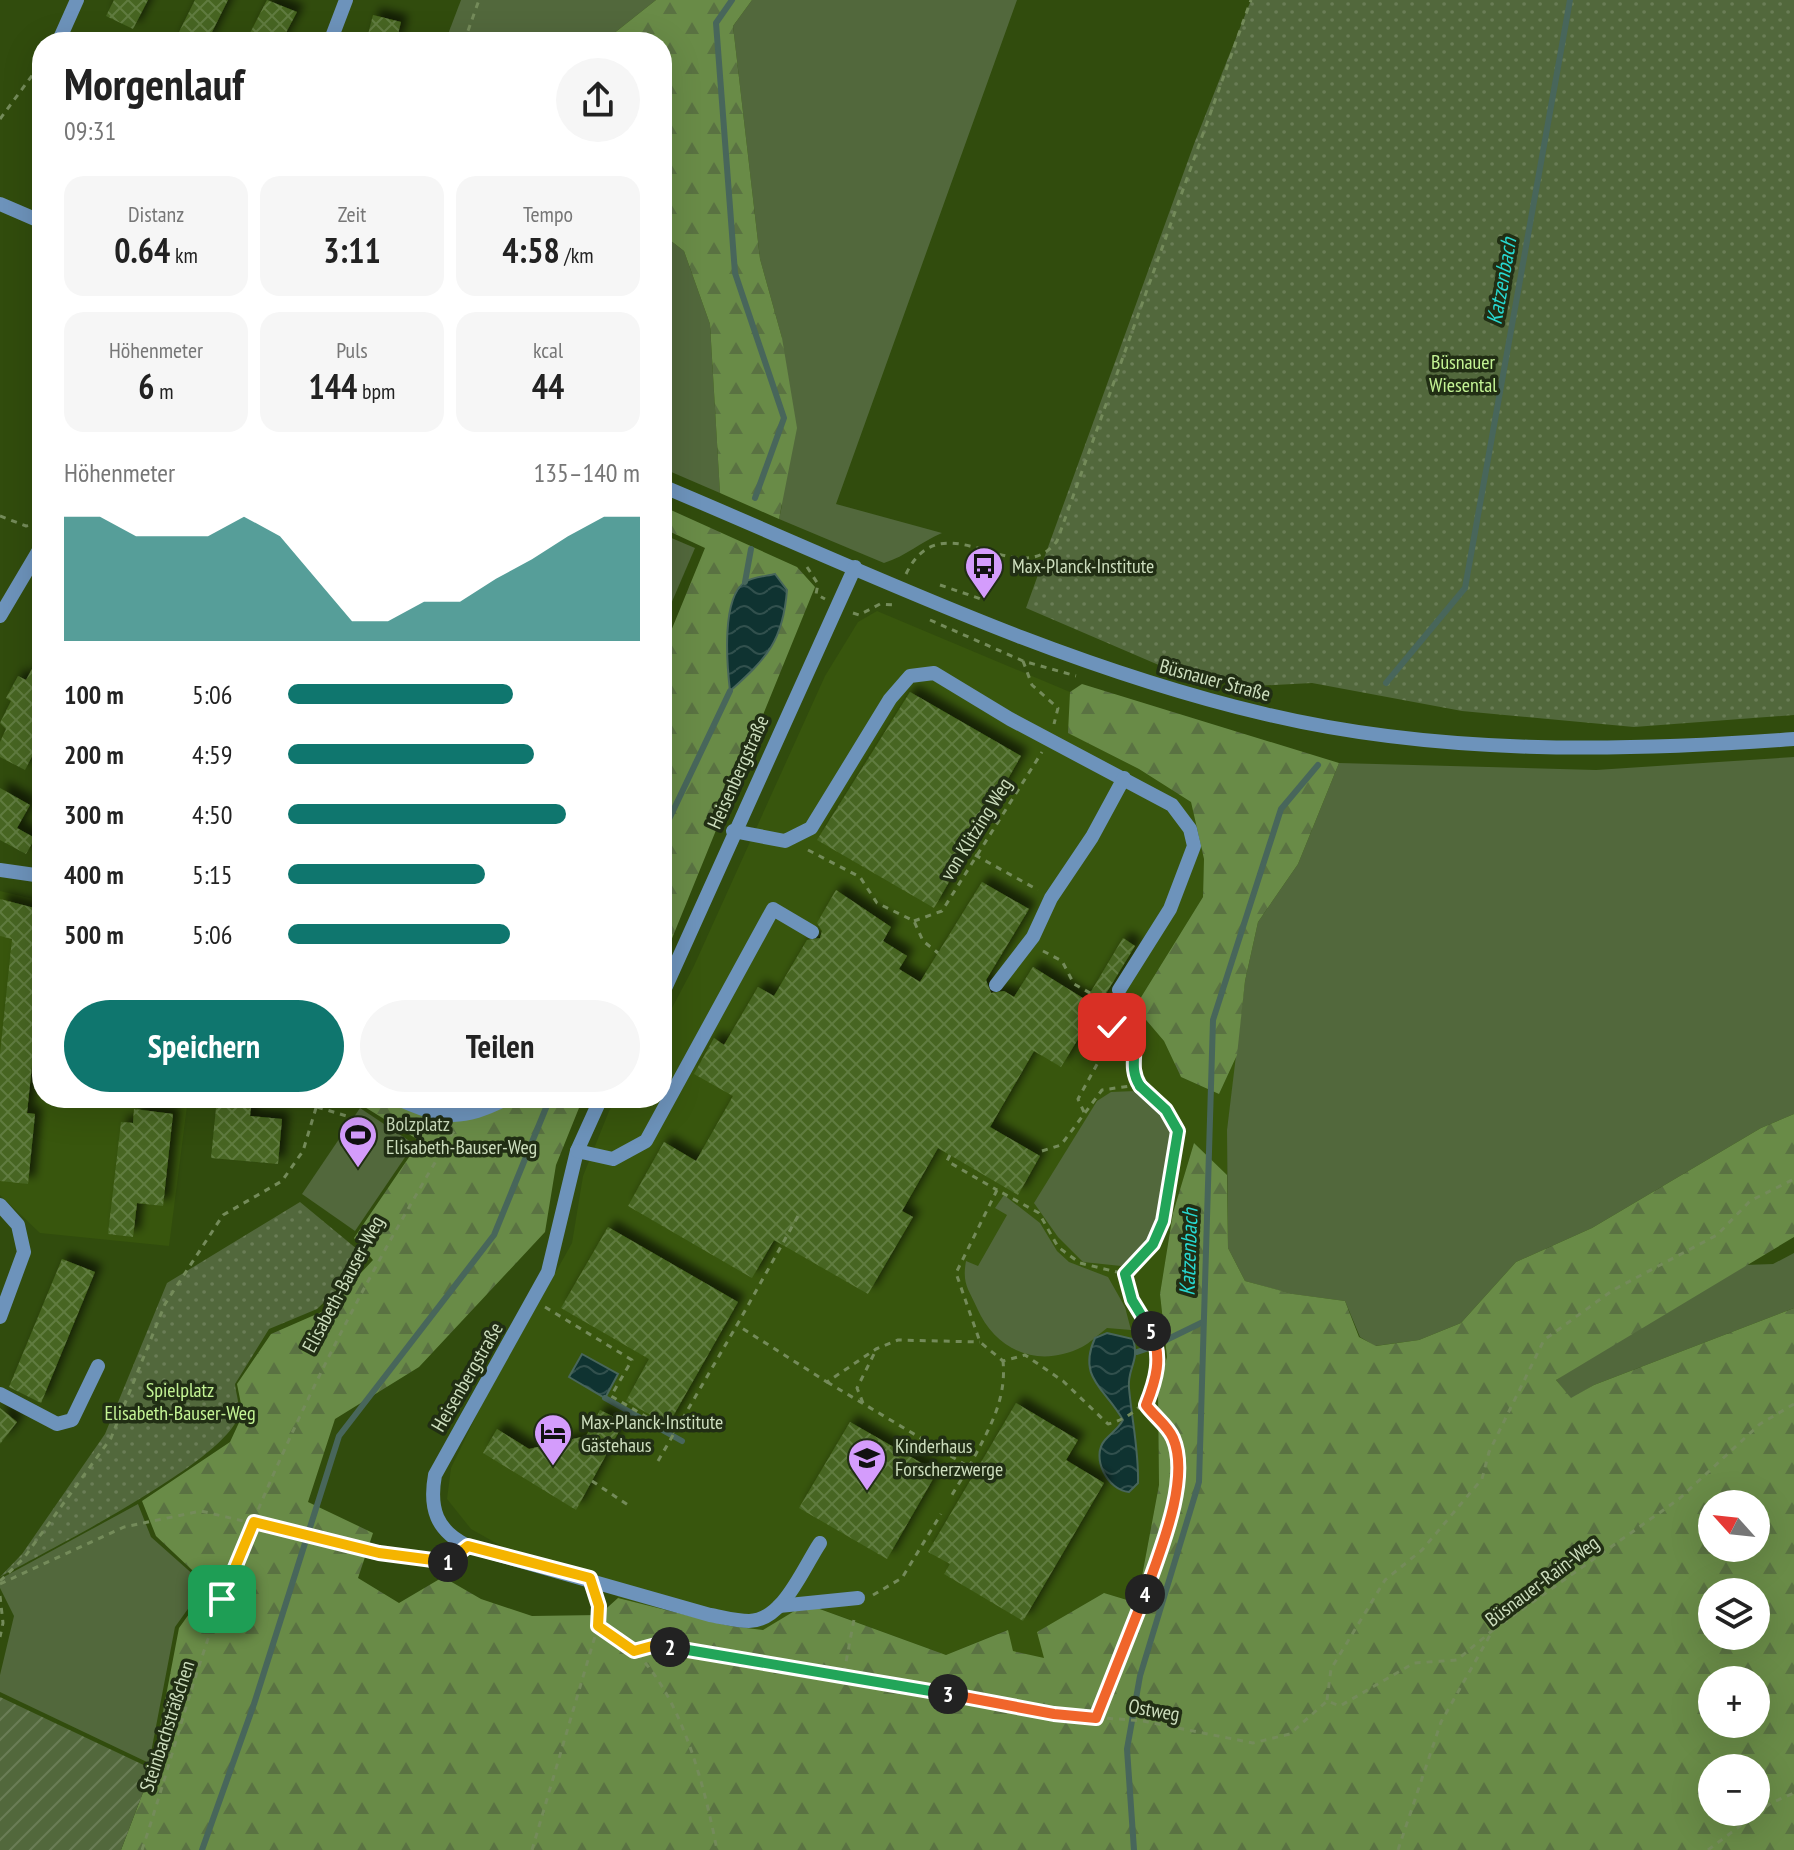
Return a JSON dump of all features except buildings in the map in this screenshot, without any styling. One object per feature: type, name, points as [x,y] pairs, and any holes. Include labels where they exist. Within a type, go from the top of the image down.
[{"type":"street","points":[[63,32],[77,0]]},
{"type":"street","points":[[334,32],[346,0]]},
{"type":"street","points":[[0,204],[32,218]]},
{"type":"street","name":"Büsnauer Straße","points":[[672,490],[1089,664],[1268,715],[1397,735],[1542,749],[1794,739]]},
{"type":"street","points":[[0,616],[32,562]]},
{"type":"street","name":"Heisenbergstraße","points":[[672,971],[855,567]]},
{"type":"street","points":[[733,831],[785,841],[802,835],[822,822],[910,676],[934,673],[1010,719],[1051,738],[1172,805],[1190,829],[1194,846],[1170,909],[1119,990]]},
{"type":"street","points":[[996,985],[1033,937],[1051,898],[1092,837],[1124,778]]},
{"type":"street","points":[[0,870],[32,873]]},
{"type":"street","points":[[672,1094],[773,909],[812,932]]},
{"type":"street","points":[[418,1108],[462,1118],[485,1108]]},
{"type":"street","name":"Heisenbergstraße","points":[[596,1108],[577,1151],[556,1246],[533,1300],[435,1475],[434,1512],[443,1529],[468,1546],[590,1578],[710,1615],[749,1621],[768,1617],[779,1606],[858,1598]]},
{"type":"street","points":[[577,1151],[613,1159],[646,1141],[664,1108]]},
{"type":"street","points":[[0,1205],[18,1225],[24,1252],[0,1317]]},
{"type":"street","points":[[0,1394],[57,1424],[72,1420],[98,1366]]},
{"type":"street","points":[[779,1606],[820,1543]]},
{"type":"path","points":[[468,32],[479,0]]},
{"type":"path","points":[[914,578],[906,574],[917,556],[946,542],[1029,559],[1049,552],[1057,541],[1251,0]]},
{"type":"path","points":[[0,119],[32,76]]},
{"type":"path","points":[[0,516],[26,526],[32,525]]},
{"type":"path","points":[[803,562],[818,584],[816,594],[837,605],[859,615],[880,604],[897,605]]},
{"type":"path","points":[[935,584],[984,600]]},
{"type":"path","points":[[1023,661],[1032,685],[1058,708],[1051,738]]},
{"type":"path","name":"von Klitzing Weg","points":[[914,921],[942,911],[1051,738]]},
{"type":"path","points":[[808,850],[860,877],[877,903],[914,921],[923,941],[938,953]]},
{"type":"path","points":[[975,855],[1051,898]]},
{"type":"path","points":[[1033,937],[1039,949],[1062,961],[1074,984],[1112,1006],[1132,1026],[1137,1044],[1137,1085]]},
{"type":"path","points":[[1084,1113],[1078,1099],[1107,1046],[1112,1006],[1119,990]]},
{"type":"path","points":[[1042,1151],[1061,1145],[1102,1090],[1137,1085],[1166,1110],[1178,1131],[1163,1221],[1153,1244],[1125,1274]]},
{"type":"path","points":[[0,1583],[23,1559],[111,1438],[165,1304],[223,1215],[282,1181],[303,1151],[317,1108]]},
{"type":"path","points":[[320,1108],[350,1117]]},
{"type":"path","name":"Elisabeth-Bauser-Weg","points":[[254,1522],[329,1349],[402,1217],[462,1118]]},
{"type":"path","points":[[950,1155],[947,1161],[1039,1213],[1058,1247],[1080,1263],[1125,1274]]},
{"type":"path","points":[[1327,1701],[1331,1669],[1385,1580],[1422,1550],[1482,1479],[1489,1452],[1544,1340],[1613,1290],[1717,1235],[1750,1201],[1794,1179]]},
{"type":"path","points":[[950,1498],[1000,1407],[1005,1381],[1003,1361],[980,1342],[956,1273],[997,1190]]},
{"type":"path","points":[[658,1461],[798,1216]]},
{"type":"path","points":[[1003,1361],[1025,1355],[1039,1362],[1108,1424],[1133,1416],[1146,1405],[1155,1382],[1158,1347],[1132,1300],[1125,1274]]},
{"type":"path","points":[[533,1300],[632,1360],[611,1396],[674,1433]]},
{"type":"path","points":[[737,1325],[863,1406],[969,1467]]},
{"type":"path","points":[[827,1382],[876,1349],[898,1340],[931,1344],[980,1342]]},
{"type":"path","points":[[863,1406],[857,1388],[876,1349]]},
{"type":"path","name":"Büsnauer-Rain-Weg","points":[[1398,1850],[1441,1722],[1493,1630],[1679,1499],[1760,1424],[1794,1404]]},
{"type":"path","points":[[1096,1718],[1157,1561],[1177,1487],[1178,1452],[1172,1434],[1146,1405]]},
{"type":"path","points":[[592,1481],[631,1507]]},
{"type":"path","points":[[0,1583],[124,1527],[201,1511],[379,1553],[449,1562],[468,1546]]},
{"type":"path","points":[[844,1675],[858,1598],[887,1589],[902,1578],[941,1514]]},
{"type":"path","name":"Steinbachsträßchen","points":[[142,1850],[222,1599],[254,1522]]},
{"type":"path","points":[[532,1850],[598,1626],[599,1606],[590,1578]]},
{"type":"path","points":[[0,1596],[3,1612],[0,1637]]},
{"type":"path","points":[[598,1626],[634,1651],[663,1690],[689,1746],[709,1808],[717,1850]]},
{"type":"path","name":"Ostweg","points":[[634,1651],[656,1645],[844,1675],[1054,1714],[1116,1718],[1253,1743],[1290,1734],[1327,1701],[1340,1706],[1414,1663],[1457,1660],[1493,1630]]},
{"type":"path","points":[[1708,1850],[1771,1803],[1794,1793]]},
{"type":"shaded area","points":[[877,611],[1070,692],[1069,733],[1139,769],[1191,802],[1204,859],[1203,897],[1135,1007],[1164,1041],[1181,1077],[1219,1094],[1237,1055],[1227,1130],[1227,1175],[1194,1143],[1173,1213],[1160,1294],[1167,1357],[1158,1391],[1159,1485],[1137,1603],[1104,1593],[1038,1632],[1045,1659],[1013,1651],[1007,1630],[946,1655],[807,1604],[763,1630],[730,1626],[618,1598],[611,1581],[510,1551],[471,1529],[447,1499],[451,1468],[482,1404],[572,1243],[583,1176],[609,1111],[611,1108],[672,1108],[672,1008],[825,676],[858,622]]},
{"type":"shaded area","points":[[0,891],[32,899],[32,1108],[187,1108],[169,1246],[40,1233],[0,1195]]},
{"type":"green space","points":[[461,0],[656,0],[616,32],[449,32]]},
{"type":"green space","points":[[656,0],[752,0],[733,26],[760,259],[782,338],[797,428],[779,519],[720,493],[710,324],[684,251],[672,242],[672,32],[616,32]]},
{"type":"green space","points":[[752,0],[1017,0],[836,504],[942,533],[884,563],[779,519],[782,505],[782,338],[760,259],[733,26]]},
{"type":"green space","name":"Büsnauer Wiesental","points":[[1251,0],[1794,0],[1794,715],[1634,727],[1462,711],[1312,683],[1254,686],[1175,672],[1026,608],[1194,144]]},
{"type":"green space","points":[[672,242],[684,251],[710,324],[720,493],[672,472]]},
{"type":"green space","points":[[672,511],[797,567],[815,587],[672,938],[672,629],[705,548],[672,533]]},
{"type":"green space","points":[[672,538],[695,548],[672,602]]},
{"type":"green space","points":[[1082,684],[1339,763],[1298,864],[1258,922],[1245,981],[1237,1055],[1219,1094],[1181,1077],[1164,1041],[1135,1007],[1203,897],[1204,859],[1191,802],[1139,769],[1068,733],[1070,692]]},
{"type":"green space","points":[[1794,757],[1794,1114],[1761,1128],[1592,1228],[1516,1262],[1461,1323],[1419,1340],[1375,1346],[1360,1337],[1345,1301],[1292,1294],[1245,1281],[1228,1248],[1227,1130],[1245,981],[1258,922],[1298,864],[1339,763],[1596,770]]},
{"type":"green space","points":[[1135,1091],[1151,1103],[1172,1132],[1152,1242],[1121,1266],[1083,1262],[1058,1237],[1034,1203],[1097,1101],[1111,1092]]},
{"type":"green space","name":"Bolzplatz Elisabeth-Bauser-Weg","points":[[360,1108],[414,1144],[355,1231],[302,1194]]},
{"type":"green space","points":[[366,1108],[579,1108],[556,1165],[545,1232],[419,1367],[335,1419],[308,1502],[373,1533],[358,1578],[399,1603],[443,1577],[481,1599],[532,1616],[599,1615],[618,1598],[730,1626],[763,1630],[806,1604],[946,1655],[1008,1630],[1013,1651],[1044,1658],[1037,1632],[1104,1593],[1137,1603],[1159,1485],[1158,1391],[1167,1357],[1160,1294],[1173,1213],[1194,1143],[1227,1175],[1228,1248],[1245,1281],[1293,1294],[1345,1301],[1359,1337],[1376,1346],[1419,1340],[1461,1323],[1516,1262],[1592,1228],[1761,1128],[1794,1114],[1794,1237],[1556,1380],[1571,1398],[1594,1385],[1794,1308],[1794,1850],[121,1850],[152,1769],[179,1628],[209,1586],[156,1536],[142,1501],[230,1442],[243,1414],[237,1384],[271,1334],[326,1310],[373,1260],[354,1238],[420,1141]]},
{"type":"green space","points":[[1004,1195],[1040,1223],[1057,1251],[1069,1262],[1108,1277],[1125,1307],[1131,1330],[1107,1328],[1082,1347],[1050,1356],[1020,1352],[995,1335],[985,1323],[969,1290],[965,1269],[966,1261],[978,1266],[1007,1215],[995,1208]]},
{"type":"green space","name":"Spielplatz Elisabeth-Bauser-Weg","points":[[300,1202],[369,1259],[317,1309],[269,1329],[235,1384],[239,1407],[237,1420],[222,1439],[198,1460],[92,1527],[0,1577],[22,1554],[105,1434],[167,1283]]},
{"type":"green space","points":[[1794,1253],[1794,1308],[1594,1385],[1571,1399],[1556,1380],[1715,1266],[1773,1264]]},
{"type":"green space","points":[[138,1504],[151,1537],[205,1585],[175,1627],[149,1763],[0,1692],[0,1675],[14,1616],[0,1588],[0,1579]]},
{"type":"green space","points":[[0,1697],[152,1769],[121,1850],[0,1850]]},
{"type":"water","points":[[775,574],[787,590],[777,636],[763,658],[730,691],[727,633],[732,602],[745,582]]},
{"type":"water","points":[[1107,1333],[1133,1339],[1135,1347],[1129,1388],[1138,1483],[1129,1492],[1114,1486],[1100,1464],[1101,1447],[1123,1420],[1096,1382],[1089,1363],[1095,1338]]},
{"type":"water","points":[[582,1354],[618,1374],[605,1398],[569,1377]]},
{"type":"waterway","points":[[732,0],[716,23],[735,273],[784,418],[755,498]]},
{"type":"waterway","name":"Katzenbach","points":[[1386,683],[1465,588],[1570,0]]},
{"type":"waterway","points":[[745,582],[751,549]]},
{"type":"waterway","points":[[672,813],[730,691]]},
{"type":"waterway","name":"Katzenbach","points":[[1134,1850],[1127,1749],[1140,1676],[1199,1482],[1213,1020],[1281,809],[1318,765]]},
{"type":"waterway","points":[[202,1850],[254,1704],[339,1436],[494,1235],[546,1108]]},
{"type":"waterway","points":[[1162,1342],[1203,1322]]},
{"type":"waterway","points":[[1137,1352],[1152,1347]]},
{"type":"waterway","points":[[605,1398],[682,1441]]},
{"type":"place","name":"Max-Planck-Institute","points":[[984,600]]},
{"type":"place","name":"Bolzplatz Elisabeth-Bauser-Weg","points":[[358,1169]]},
{"type":"place","name":"Max-Planck-Institute Gästehaus","points":[[553,1467]]},
{"type":"place","name":"Kinderhaus Forscherzwerge","points":[[867,1492]]},
{"type":"route","points":[[222,1599],[254,1522],[379,1553],[449,1562],[468,1546],[590,1578],[599,1606],[598,1626],[634,1651],[656,1645],[722,1654],[1054,1714],[1096,1718],[1161,1549],[1177,1487],[1178,1452],[1172,1434],[1146,1405],[1155,1382],[1158,1347],[1124,1281],[1130,1266],[1153,1244],[1163,1221],[1178,1131],[1166,1110],[1137,1085],[1134,1061],[1137,1044],[1132,1026],[1112,1006],[1112,1027]]}]
